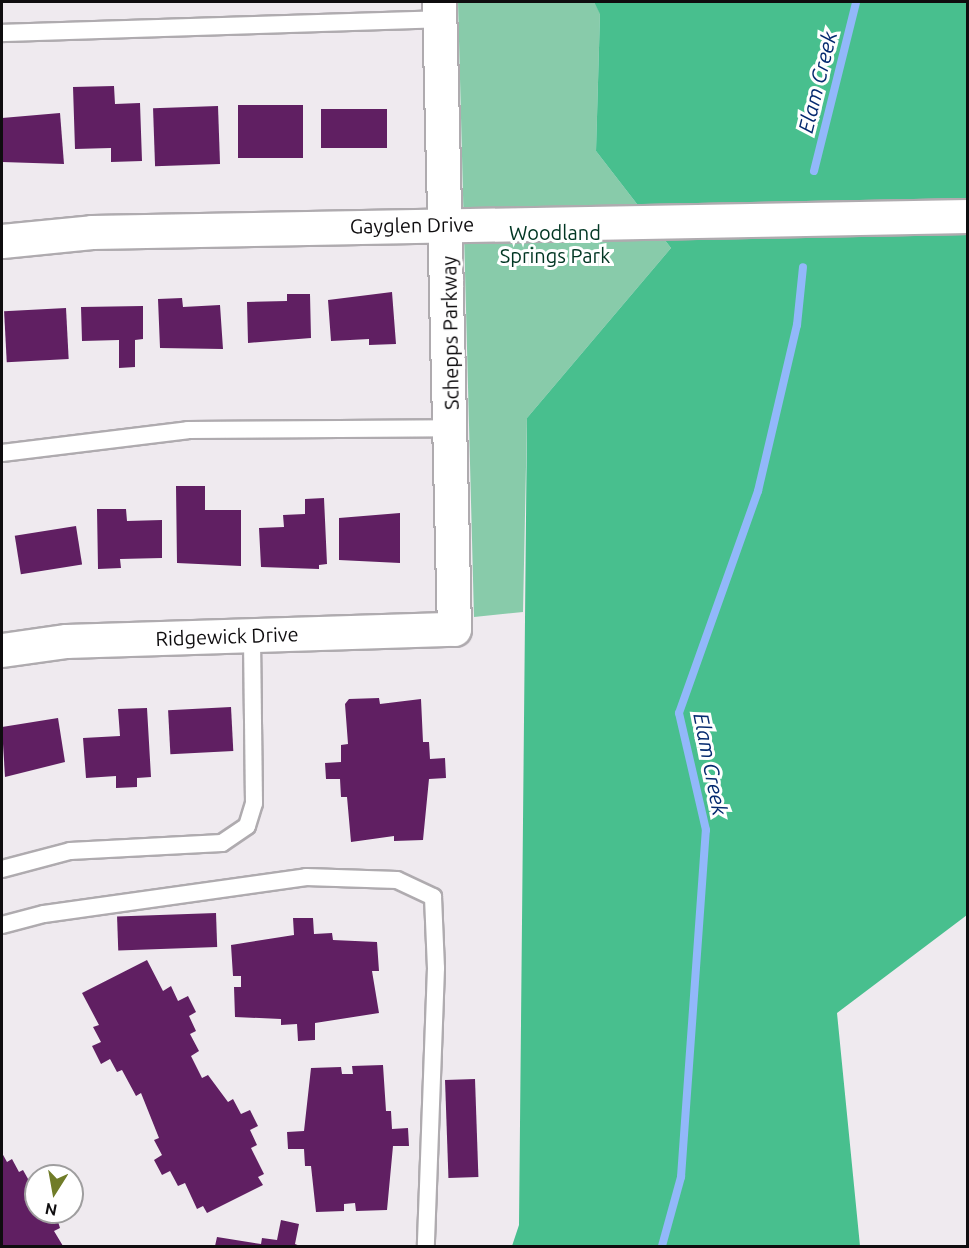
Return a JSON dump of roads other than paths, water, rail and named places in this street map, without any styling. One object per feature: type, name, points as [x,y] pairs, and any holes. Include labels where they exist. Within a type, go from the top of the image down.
[{"type":"street","name":"Schepps Parkway","points":[[439,10],[452,428],[454,629]]},
{"type":"street","name":"Gayglen Drive","points":[[2,241],[92,232],[968,216]]},
{"type":"street","name":"Ridgewick Drive","points":[[2,650],[66,641],[454,629]]},
{"type":"lane","points":[[2,33],[439,10]]},
{"type":"lane","points":[[2,453],[188,430],[452,428]]},
{"type":"lane","points":[[2,869],[70,851],[222,843],[247,826],[254,803],[252,635]]},
{"type":"lane","points":[[2,925],[44,914],[306,877],[397,880],[433,897],[436,968],[426,1246]]},
{"type":"waterway","name":"Elam Creek","points":[[814,171],[856,2]]},
{"type":"waterway","name":"Elam Creek","points":[[662,1246],[681,1177],[706,830],[679,713],[758,491],[797,325],[803,267]]},
{"type":"park label","name":"Woodland Springs Park","points":[[555,244]]}]
